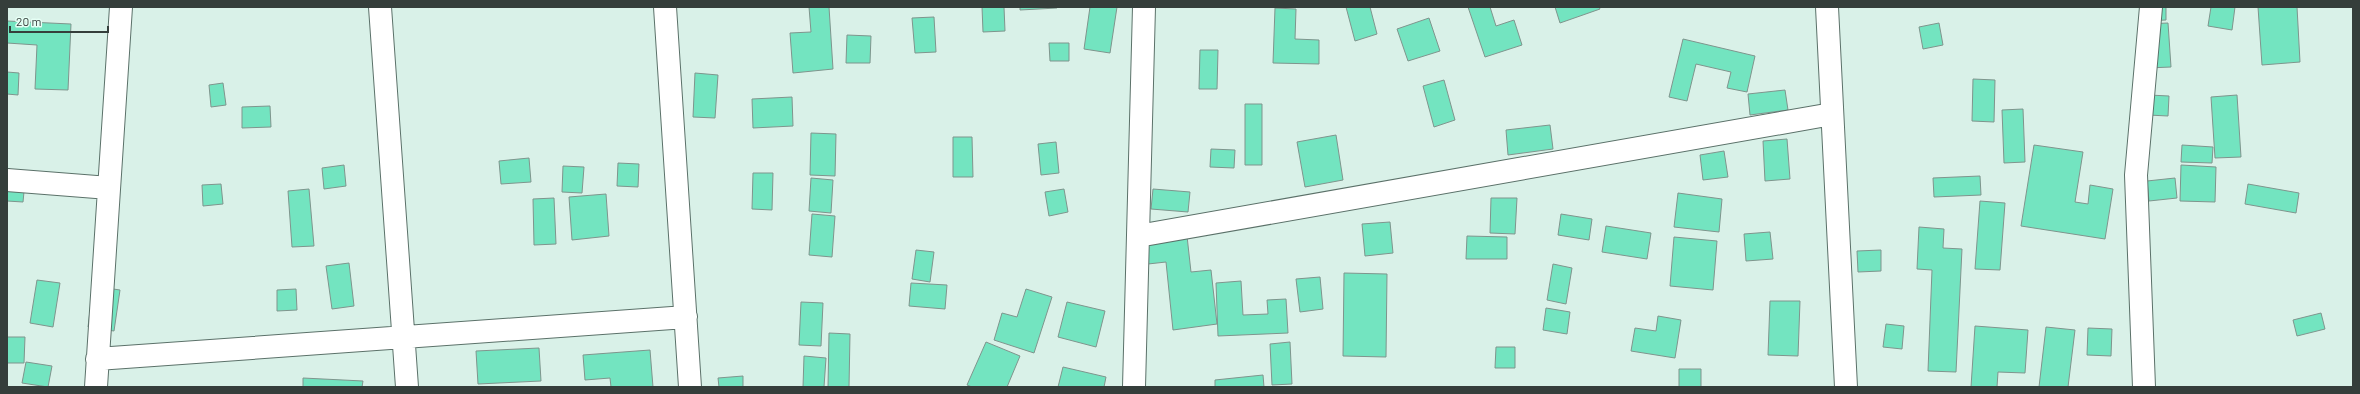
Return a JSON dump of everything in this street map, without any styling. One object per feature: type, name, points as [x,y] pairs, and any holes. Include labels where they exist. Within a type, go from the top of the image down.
[{"type":"street","points":[[96,387],[121,7]]},
{"type":"street","points":[[380,7],[407,387]]},
{"type":"street","points":[[665,7],[690,387]]},
{"type":"street","points":[[1134,387],[1144,7]]},
{"type":"street","points":[[1827,7],[1846,387]]},
{"type":"street","points":[[2144,387],[2136,175],[2151,7]]},
{"type":"street","points":[[1138,236],[1832,114]]},
{"type":"street","points":[[7,180],[109,188]]},
{"type":"street","points":[[98,359],[686,317]]},
{"type":"building","points":[[809,7],[829,7],[833,69],[793,73],[790,33],[811,32]]},
{"type":"building","points":[[982,7],[1004,7],[1005,31],[983,32]]},
{"type":"building","points":[[1020,7],[1057,7],[1057,8],[1020,10]]},
{"type":"building","points":[[1090,7],[1117,7],[1110,53],[1084,49]]},
{"type":"building","points":[[1346,7],[1370,7],[1377,34],[1355,41]]},
{"type":"building","points":[[1468,7],[1490,7],[1496,26],[1514,20],[1522,45],[1485,57]]},
{"type":"building","points":[[1555,7],[1599,7],[1600,9],[1560,23]]},
{"type":"building","points":[[2145,7],[2166,7],[2166,20],[2145,21]]},
{"type":"building","points":[[2211,7],[2235,7],[2232,30],[2208,26]]},
{"type":"building","points":[[2258,7],[2297,7],[2300,62],[2262,65]]},
{"type":"building","points":[[1275,8],[1296,9],[1295,39],[1319,40],[1319,64],[1273,63]]},
{"type":"building","points":[[934,17],[936,52],[915,53],[912,18]]},
{"type":"building","points":[[1429,18],[1440,51],[1408,61],[1397,29]]},
{"type":"building","points":[[7,21],[71,24],[68,90],[35,89],[37,45],[7,43]]},
{"type":"building","points":[[1939,23],[1943,45],[1923,49],[1919,27]]},
{"type":"building","points":[[2168,23],[2171,67],[2147,68],[2145,24]]},
{"type":"building","points":[[847,35],[871,36],[870,63],[846,63]]},
{"type":"building","points":[[1683,39],[1755,56],[1747,92],[1727,88],[1731,72],[1696,64],[1687,101],[1669,97]]},
{"type":"building","points":[[1049,43],[1069,43],[1069,61],[1050,61]]},
{"type":"building","points":[[1200,50],[1218,50],[1217,89],[1199,89]]},
{"type":"building","points":[[7,72],[19,73],[18,95],[7,94]]},
{"type":"building","points":[[695,73],[718,75],[715,118],[693,117]]},
{"type":"building","points":[[1973,79],[1995,80],[1994,122],[1972,121]]},
{"type":"building","points":[[1444,80],[1455,120],[1434,127],[1423,86]]},
{"type":"building","points":[[223,83],[226,105],[211,107],[209,85]]},
{"type":"building","points":[[1785,90],[1788,110],[1750,115],[1748,94]]},
{"type":"building","points":[[2149,95],[2169,96],[2168,116],[2148,115]]},
{"type":"building","points":[[2237,95],[2241,157],[2215,158],[2211,97]]},
{"type":"building","points":[[792,97],[793,126],[753,128],[752,99]]},
{"type":"building","points":[[1245,104],[1262,104],[1262,165],[1245,165]]},
{"type":"building","points":[[270,106],[271,127],[242,128],[242,107]]},
{"type":"building","points":[[2023,109],[2025,162],[2004,163],[2002,110]]},
{"type":"building","points":[[1550,125],[1553,149],[1508,155],[1506,130]]},
{"type":"building","points":[[811,133],[836,134],[835,176],[810,175]]},
{"type":"building","points":[[1336,135],[1343,180],[1305,187],[1297,142]]},
{"type":"building","points":[[953,137],[972,137],[973,177],[953,177]]},
{"type":"building","points":[[1787,139],[1790,179],[1765,181],[1763,141]]},
{"type":"building","points":[[1056,142],[1059,173],[1041,175],[1038,144]]},
{"type":"building","points":[[2034,145],[2083,152],[2075,202],[2088,204],[2090,185],[2113,189],[2105,239],[2021,226]]},
{"type":"building","points":[[2182,145],[2213,147],[2212,163],[2181,162]]},
{"type":"building","points":[[1211,149],[1235,150],[1234,168],[1210,167]]},
{"type":"building","points":[[1724,151],[1728,177],[1703,180],[1700,155]]},
{"type":"building","points":[[529,158],[531,182],[501,184],[499,161]]},
{"type":"building","points":[[618,163],[639,164],[638,187],[617,186]]},
{"type":"building","points":[[344,165],[346,186],[324,189],[322,168]]},
{"type":"building","points":[[2181,165],[2216,167],[2215,202],[2180,201]]},
{"type":"building","points":[[563,166],[584,167],[582,193],[562,192]]},
{"type":"building","points":[[7,169],[26,171],[23,202],[7,201]]},
{"type":"building","points":[[753,173],[773,173],[772,210],[752,209]]},
{"type":"building","points":[[1980,176],[1981,195],[1934,197],[1933,178]]},
{"type":"building","points":[[811,178],[833,180],[831,213],[809,211]]},
{"type":"building","points":[[2175,178],[2177,198],[2149,201],[2147,181]]},
{"type":"building","points":[[221,184],[223,204],[203,206],[202,185]]},
{"type":"building","points":[[2248,184],[2299,193],[2296,213],[2245,204]]},
{"type":"building","points":[[309,189],[314,246],[292,247],[288,191]]},
{"type":"building","points":[[1064,189],[1068,212],[1049,216],[1045,192]]},
{"type":"building","points":[[1153,189],[1190,192],[1188,212],[1151,209]]},
{"type":"building","points":[[1678,193],[1722,199],[1719,232],[1674,227]]},
{"type":"building","points":[[606,194],[609,236],[572,240],[569,197]]},
{"type":"building","points":[[554,198],[556,244],[534,245],[533,199]]},
{"type":"building","points":[[1491,198],[1517,198],[1515,234],[1490,233]]},
{"type":"building","points":[[1980,201],[2005,203],[2000,270],[1975,269]]},
{"type":"building","points":[[812,214],[835,216],[832,257],[809,255]]},
{"type":"building","points":[[1561,214],[1592,219],[1589,240],[1558,235]]},
{"type":"building","points":[[1390,222],[1393,253],[1365,256],[1362,224]]},
{"type":"building","points":[[1606,226],[1651,233],[1647,259],[1602,252]]},
{"type":"building","points":[[1919,227],[1944,229],[1943,248],[1962,249],[1956,372],[1928,371],[1932,270],[1917,269]]},
{"type":"building","points":[[1770,232],[1773,259],[1746,261],[1744,234]]},
{"type":"building","points":[[1187,236],[1191,272],[1211,270],[1217,324],[1173,330],[1166,262],[1139,265],[1136,242]]},
{"type":"building","points":[[1467,236],[1507,237],[1507,259],[1466,259]]},
{"type":"building","points":[[1674,237],[1717,241],[1713,290],[1670,286]]},
{"type":"building","points":[[916,250],[934,252],[930,282],[912,279]]},
{"type":"building","points":[[1881,250],[1881,271],[1858,272],[1857,251]]},
{"type":"building","points":[[349,263],[354,306],[332,309],[326,266]]},
{"type":"building","points":[[1553,264],[1572,268],[1566,304],[1547,300]]},
{"type":"building","points":[[1344,273],[1387,274],[1386,357],[1343,356]]},
{"type":"building","points":[[1320,277],[1323,309],[1300,312],[1296,279]]},
{"type":"building","points":[[37,280],[60,283],[53,327],[30,323]]},
{"type":"building","points":[[1241,281],[1243,315],[1268,314],[1267,300],[1286,299],[1288,333],[1218,336],[1216,283]]},
{"type":"building","points":[[911,283],[947,285],[945,309],[909,306]]},
{"type":"building","points":[[93,286],[120,290],[114,331],[88,327]]},
{"type":"building","points":[[296,289],[297,310],[277,311],[277,290]]},
{"type":"building","points":[[1026,289],[1052,297],[1034,353],[994,340],[1002,313],[1017,317]]},
{"type":"building","points":[[1770,301],[1800,301],[1798,356],[1768,355]]},
{"type":"building","points":[[801,302],[823,303],[821,346],[799,345]]},
{"type":"building","points":[[1067,302],[1105,311],[1096,347],[1058,337]]},
{"type":"building","points":[[1546,308],[1570,312],[1567,334],[1543,330]]},
{"type":"building","points":[[2321,313],[2325,329],[2297,336],[2293,320]]},
{"type":"building","points":[[1658,316],[1681,320],[1675,358],[1631,351],[1635,328],[1656,331]]},
{"type":"building","points":[[1886,324],[1904,326],[1902,349],[1883,347]]},
{"type":"building","points":[[1975,326],[2028,330],[2025,373],[1998,372],[1997,387],[1971,387]]},
{"type":"building","points":[[2046,327],[2075,330],[2068,387],[2039,387]]},
{"type":"building","points":[[2088,328],[2112,329],[2111,356],[2087,355]]},
{"type":"building","points":[[829,333],[850,334],[849,387],[828,387]]},
{"type":"building","points":[[7,337],[25,337],[24,363],[7,363]]},
{"type":"building","points":[[986,342],[1020,356],[1007,387],[972,387],[967,385]]},
{"type":"building","points":[[1290,342],[1292,384],[1272,385],[1270,344]]},
{"type":"building","points":[[1496,347],[1515,347],[1515,368],[1495,368]]},
{"type":"building","points":[[539,348],[541,381],[478,384],[476,351]]},
{"type":"building","points":[[650,350],[653,387],[611,387],[610,378],[585,380],[583,355]]},
{"type":"building","points":[[804,356],[826,358],[824,387],[803,387]]},
{"type":"building","points":[[26,362],[52,366],[48,387],[22,383]]},
{"type":"building","points":[[1063,367],[1106,377],[1104,387],[1058,387]]},
{"type":"building","points":[[1679,369],[1701,369],[1701,387],[1679,387]]},
{"type":"building","points":[[1263,375],[1264,387],[1215,387],[1215,380]]},
{"type":"building","points":[[743,376],[743,387],[719,387],[718,378]]},
{"type":"building","points":[[303,378],[363,381],[362,387],[303,387]]}]
